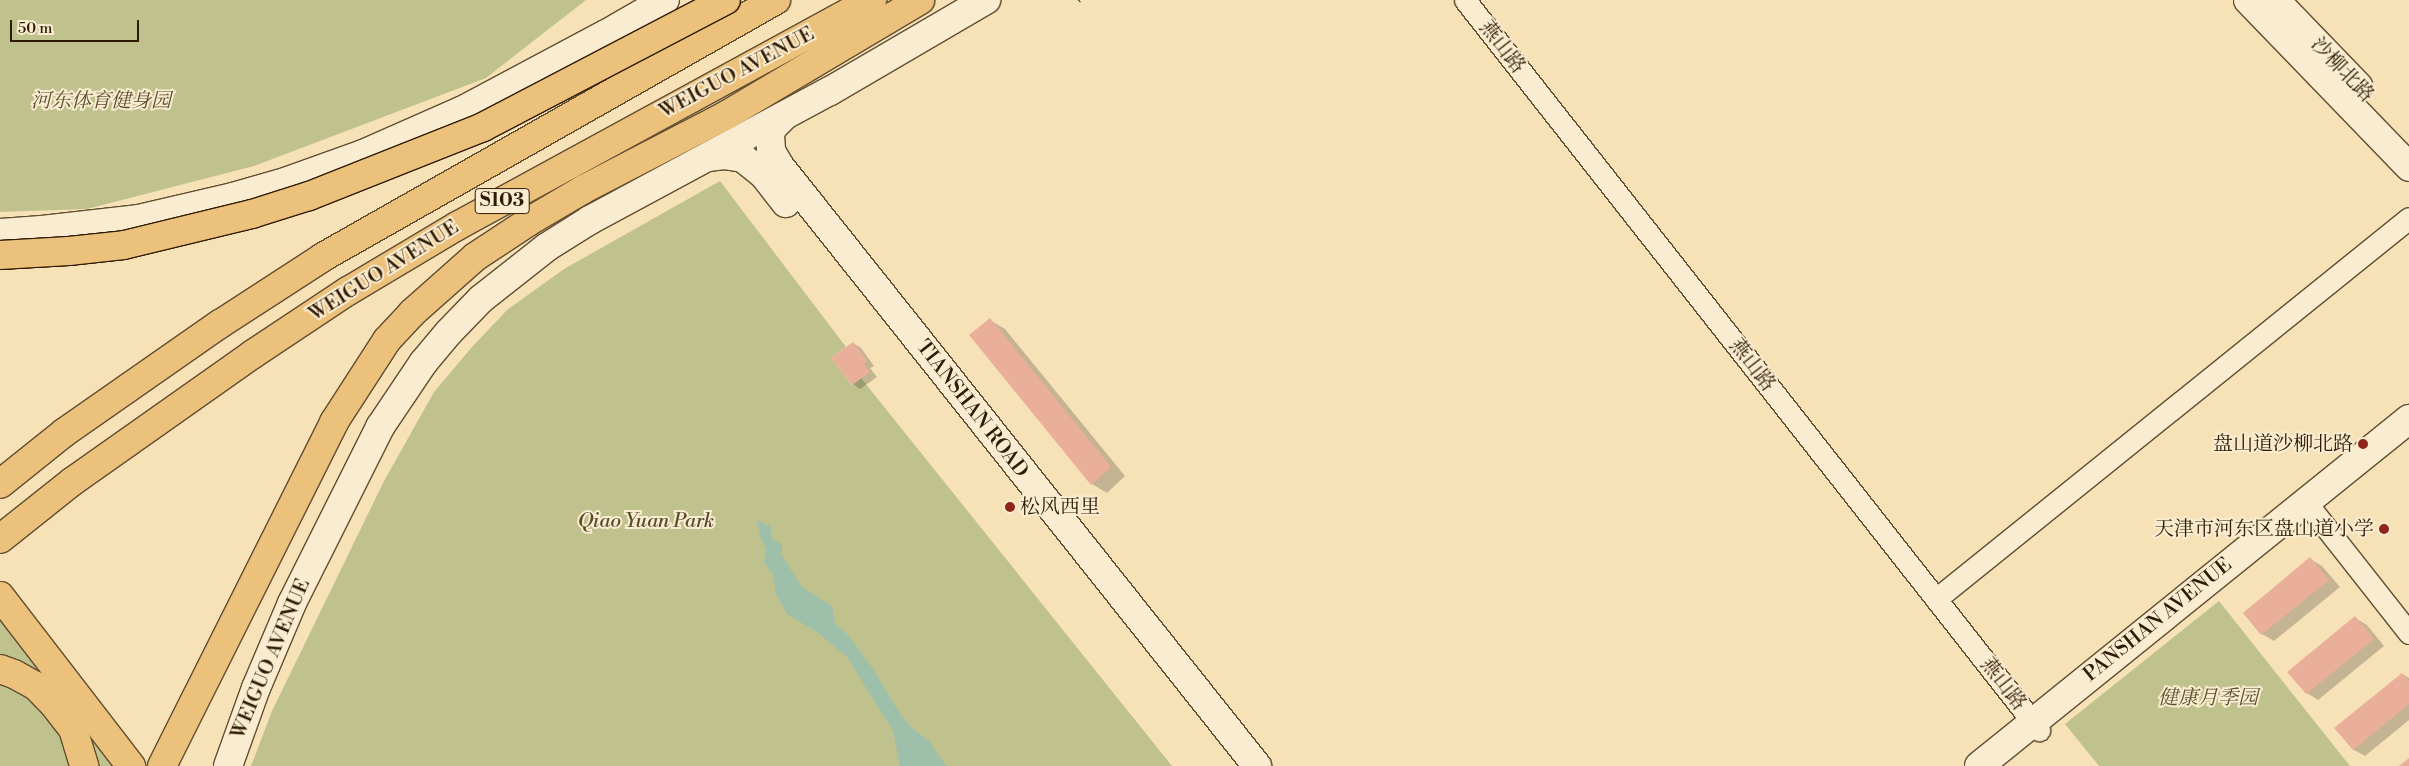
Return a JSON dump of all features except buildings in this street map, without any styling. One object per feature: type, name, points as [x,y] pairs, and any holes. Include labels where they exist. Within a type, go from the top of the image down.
[{"type":"main road","points":[[0,255],[70,251],[124,245],[252,214],[309,196],[483,127],[726,0]]},
{"type":"main road","name":"WEIGUO AVENUE","points":[[0,484],[64,432],[220,324],[323,257],[776,0]]},
{"type":"main road","name":"WEIGUO AVENUE","points":[[0,540],[73,481],[348,291],[457,226],[872,0]]},
{"type":"main road","points":[[162,766],[334,422],[387,340],[412,313],[474,258],[528,222],[584,189],[725,116],[920,0]]},
{"type":"main road","points":[[0,596],[131,766]]},
{"type":"main road","points":[[183,766],[213,664]]},
{"type":"main road","points":[[0,670],[14,674],[36,686],[56,706],[73,729],[84,766]]},
{"type":"street","points":[[606,34],[625,10],[627,0]]},
{"type":"street","points":[[0,233],[140,218],[233,197],[288,181],[424,128],[606,34],[665,0]]},
{"type":"street","name":"WEIGUO AVENUE","points":[[228,766],[256,688],[292,603],[380,428],[423,363],[449,332],[481,299],[547,247],[651,185],[784,116],[986,0]]},
{"type":"street","name":"燕山路","points":[[1465,0],[2036,726]]},
{"type":"street","points":[[2248,0],[2409,167]]},
{"type":"street","name":"沙柳北路","points":[[2275,0],[2409,140]]},
{"type":"street","name":"TIANSHAN ROAD","points":[[784,116],[772,128],[770,135],[771,151],[779,165],[1257,766]]},
{"type":"street","name":"TIANSHAN ROAD","points":[[710,156],[724,154],[743,158],[762,174],[1236,766]]},
{"type":"street","points":[[1936,599],[2409,218]]},
{"type":"street","name":"PANSHAN AVENUE","points":[[1979,766],[2036,726],[2308,506],[2409,419]]},
{"type":"street","name":"PANSHAN AVENUE","points":[[2308,506],[2409,433]]},
{"type":"street","points":[[2308,506],[2409,633]]},
{"type":"street","name":"PANSHAN AVENUE","points":[[1995,766],[2036,726]]},
{"type":"green space","name":"河东体育健身园","points":[[0,0],[586,0],[486,78],[254,166],[87,209],[0,212]]},
{"type":"green space","name":"Qiao Yuan Park","points":[[720,181],[846,347],[831,358],[852,385],[861,378],[1172,766],[251,766],[272,711],[384,481],[434,392],[472,347],[507,310],[564,269]]},
{"type":"green space","name":"健康月季园","points":[[2219,601],[2350,766],[2099,766],[2065,724]]},
{"type":"green space","points":[[0,618],[118,766],[0,766]]},
{"type":"shaded area","points":[[757,520],[770,526],[772,539],[782,544],[782,556],[802,587],[832,606],[835,623],[847,634],[871,666],[900,714],[911,727],[929,741],[946,766],[900,766],[893,731],[847,657],[817,632],[787,614],[776,594],[773,575],[764,562],[766,549],[761,539]]},
{"type":"place","name":"盘山道沙柳北路","points":[[2363,444]]},
{"type":"place","name":"松风西里","points":[[1010,507]]},
{"type":"place","name":"天津市河东区盘山道小学","points":[[2384,529]]}]
